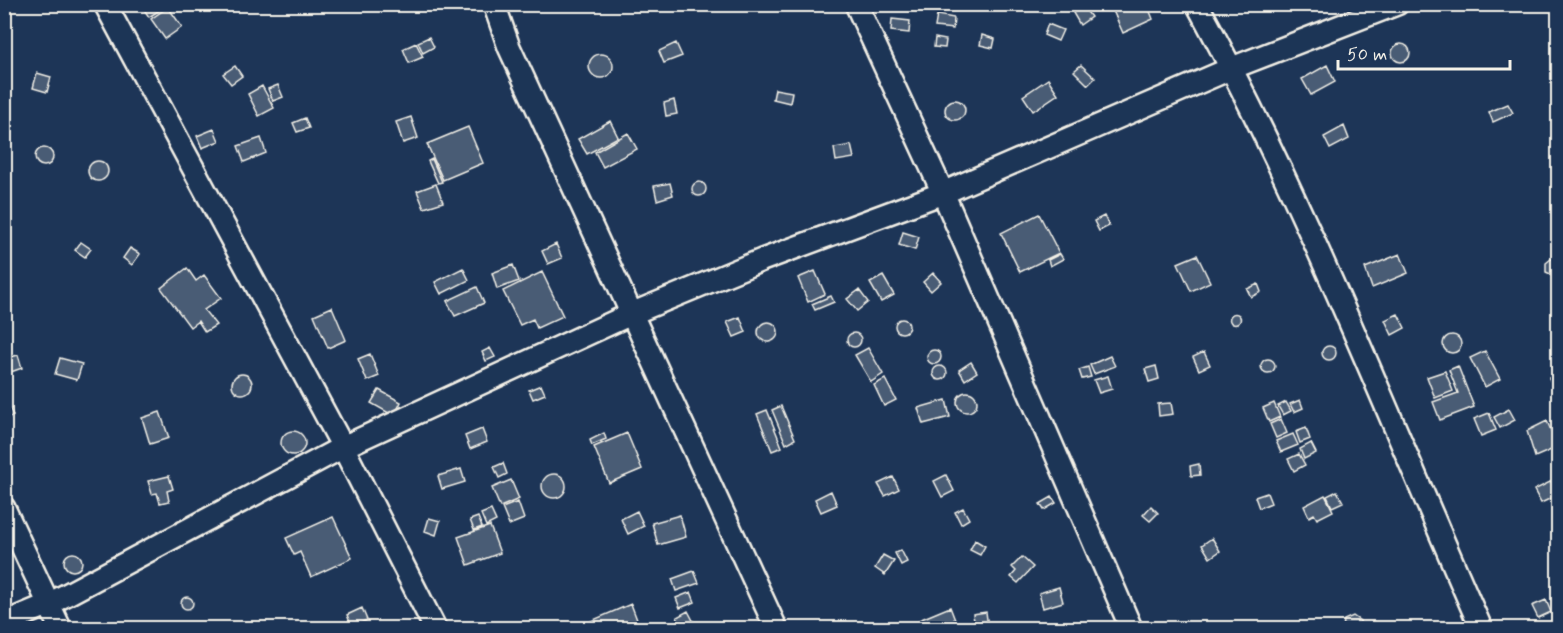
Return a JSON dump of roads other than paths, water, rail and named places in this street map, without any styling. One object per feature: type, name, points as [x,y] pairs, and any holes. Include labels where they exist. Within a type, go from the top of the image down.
[{"type":"street","points":[[105,4],[343,447],[435,628]]},
{"type":"street","points":[[494,4],[509,47],[776,628]]},
{"type":"street","points":[[856,4],[942,193],[1131,628]]},
{"type":"street","points":[[1197,4],[1232,68],[1287,184],[1481,628]]},
{"type":"street","points":[[4,623],[49,604],[343,447],[631,314],[762,260],[942,193],[1232,68],[1396,4]]},
{"type":"street","points":[[4,508],[60,628]]}]
